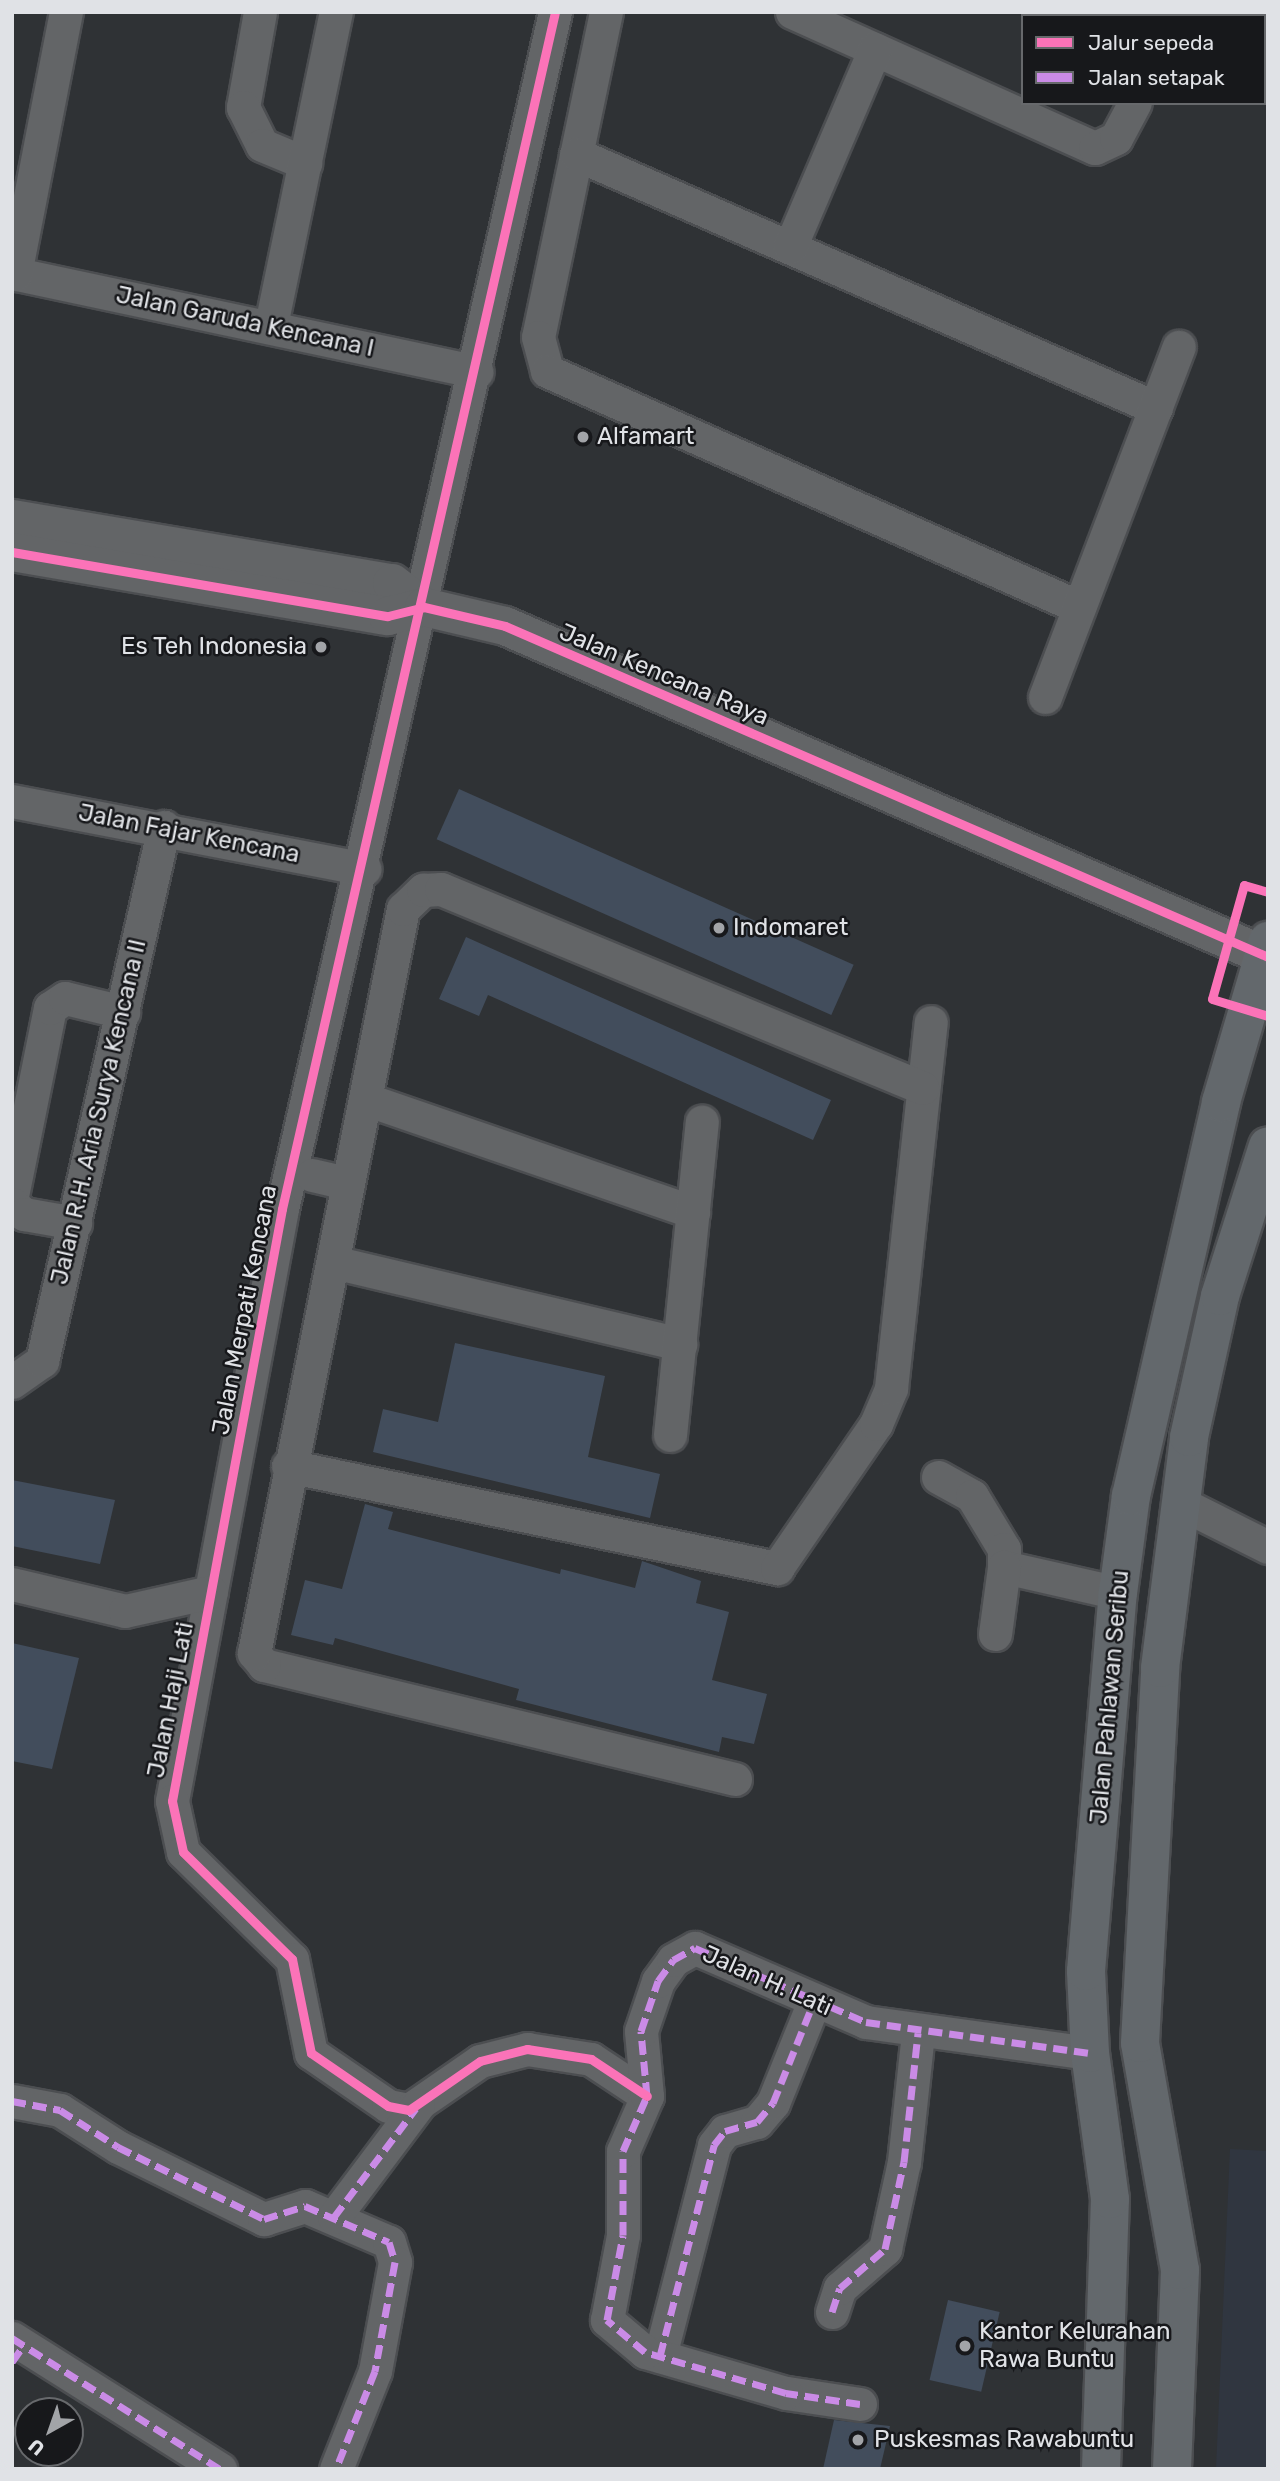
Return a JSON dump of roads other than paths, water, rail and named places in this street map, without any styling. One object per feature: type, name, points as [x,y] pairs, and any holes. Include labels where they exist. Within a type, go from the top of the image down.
[{"type":"main road","name":"Jalan Pahlawan Seribu","points":[[1101,2469],[1110,2199],[1090,2053],[1086,1971],[1118,1593],[1131,1496],[1221,1102],[1266,951]]},
{"type":"main road","name":"Jalan Pahlawan Seribu","points":[[1172,2469],[1180,2270],[1140,2043],[1145,1896],[1164,1619],[1180,1503],[1220,1296],[1268,1146]]},
{"type":"main road","points":[[1093,1887],[1116,1879],[1145,1896]]},
{"type":"street","points":[[14,273],[66,12]]},
{"type":"street","points":[[260,12],[243,107],[262,145],[304,163]]},
{"type":"street","points":[[271,325],[336,12]]},
{"type":"street","name":"Jalan Merpati Kencana","points":[[211,1592],[282,1209],[365,869],[555,12]]},
{"type":"street","points":[[606,12],[538,337],[547,371],[1079,607]]},
{"type":"street","points":[[792,12],[1095,148],[1116,138],[1134,105]]},
{"type":"street","points":[[548,47],[597,57]]},
{"type":"street","points":[[790,247],[875,49]]},
{"type":"street","points":[[576,154],[1156,408]]},
{"type":"street","name":"Jalan Garuda Kencana I","points":[[14,273],[271,325],[477,372]]},
{"type":"street","points":[[1045,697],[1179,347]]},
{"type":"street","name":"Jalan Kencana Raya","points":[[12,519],[392,583],[424,607],[505,626],[1266,951]]},
{"type":"street","name":"Jalan Kencana Raya","points":[[12,552],[388,615],[424,607]]},
{"type":"street","name":"Jalan Fajar Kencana","points":[[12,801],[164,827],[365,869]]},
{"type":"street","name":"Jalan R.H. Aria Surya Kencana II","points":[[12,1382],[42,1361],[164,827]]},
{"type":"street","points":[[735,1779],[264,1665],[251,1644],[348,1182],[368,1100],[403,909],[423,890],[441,889],[923,1088]]},
{"type":"street","points":[[12,1196],[50,1008],[65,998],[123,1012]]},
{"type":"street","points":[[288,1465],[777,1568],[876,1424],[891,1388],[931,1022]]},
{"type":"street","points":[[368,1100],[692,1212]]},
{"type":"street","points":[[670,1435],[702,1122]]},
{"type":"street","points":[[282,1209],[303,1202],[312,1175],[314,1143],[302,1126]]},
{"type":"street","points":[[312,1175],[348,1182]]},
{"type":"street","points":[[12,1204],[24,1214],[75,1223]]},
{"type":"street","points":[[333,1262],[680,1344]]},
{"type":"street","points":[[938,1477],[972,1496],[1004,1549],[995,1634]]},
{"type":"street","points":[[1180,1503],[1268,1547]]},
{"type":"street","points":[[1004,1567],[1118,1593]]},
{"type":"street","points":[[12,1584],[125,1611],[211,1592]]},
{"type":"street","name":"Jalan Haji Lati","points":[[211,1592],[172,1801],[174,1828],[183,1852],[292,1959],[311,2053],[388,2106],[418,2105]]},
{"type":"street","name":"Jalan H. Lati","points":[[648,2096],[641,2031],[658,1981],[685,1950],[710,1952],[813,2004],[918,2032],[1090,2053]]},
{"type":"street","points":[[660,2356],[714,2145],[725,2131],[757,2122],[774,2103],[813,2004]]},
{"type":"street","points":[[832,2312],[840,2288],[876,2262],[894,2220],[918,2032]]},
{"type":"street","points":[[334,2217],[418,2105],[480,2061],[527,2049],[591,2059],[648,2096],[623,2151],[622,2235],[607,2320],[621,2338],[660,2356],[786,2393],[860,2404]]},
{"type":"street","points":[[12,2101],[60,2110],[118,2147],[264,2219],[306,2206],[389,2242],[395,2262],[375,2371],[336,2469]]},
{"type":"street","points":[[16,2349],[220,2469]]},
{"type":"place","name":"Alfamart","points":[[583,437]]},
{"type":"place","name":"Es Teh Indonesia","points":[[321,647]]},
{"type":"place","name":"Indomaret","points":[[719,928]]},
{"type":"place","name":"Kantor Kelurahan Rawa Buntu","points":[[965,2346]]},
{"type":"place","name":"Puskesmas Rawabuntu","points":[[858,2440]]}]
